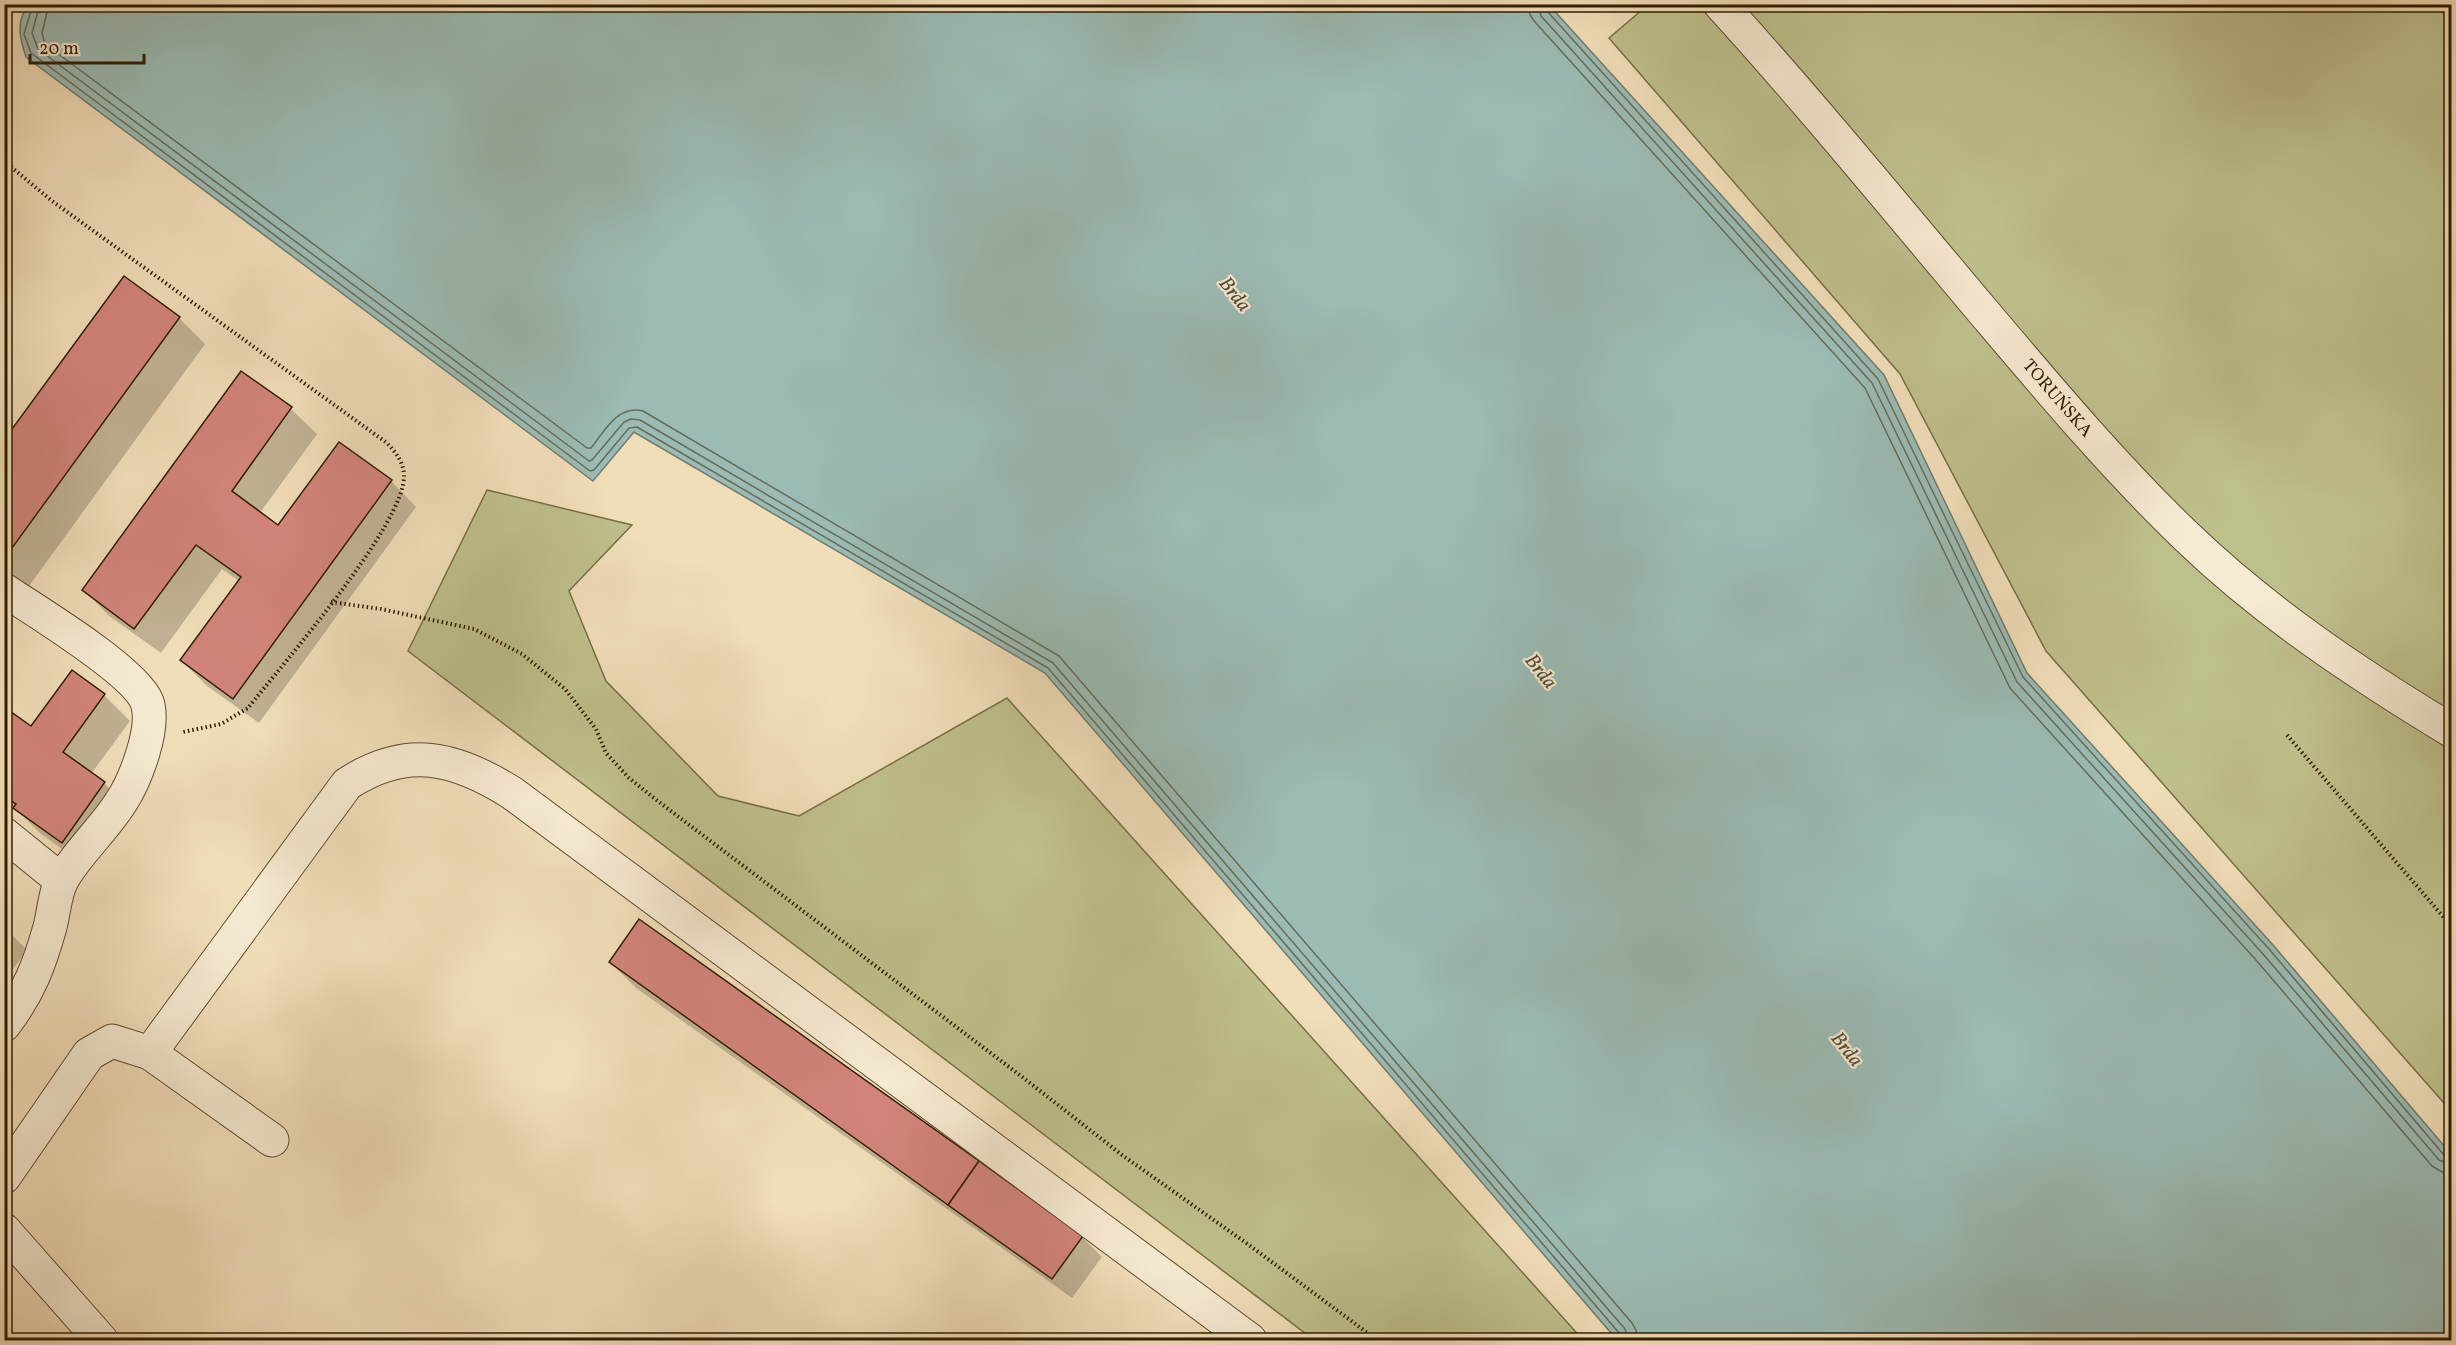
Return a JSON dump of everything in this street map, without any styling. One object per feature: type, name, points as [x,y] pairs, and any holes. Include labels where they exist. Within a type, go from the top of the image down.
[{"type":"street","name":"TORUŃSKA","points":[[1720,4],[2063,407],[2187,538],[2243,587],[2300,632],[2361,676],[2451,731]]},
{"type":"street","points":[[4,590],[114,665],[135,684],[147,703],[148,723],[146,739],[133,777],[121,802],[61,880],[34,977],[23,1000],[4,1025]]},
{"type":"street","points":[[150,1053],[348,784],[368,771],[394,762],[418,758],[443,762],[471,770],[512,793],[1250,1341]]},
{"type":"street","points":[[4,834],[61,880]]},
{"type":"street","points":[[4,1177],[89,1054],[112,1041],[150,1053],[272,1140]]},
{"type":"street","points":[[4,1230],[101,1341]]},
{"type":"path","points":[[4,161],[52,201],[387,443],[399,457],[404,475],[401,493],[393,512],[365,558],[248,708],[221,724],[146,739]]},
{"type":"path","points":[[331,602],[381,609],[474,629],[522,654],[565,689],[596,729],[606,753],[629,778],[1122,1155],[1249,1245],[1377,1341]]},
{"type":"path","points":[[2287,735],[2451,927]]},
{"type":"green space","points":[[1649,4],[1877,4],[1883,9],[1894,4],[2451,5],[2451,1111],[2046,651],[1900,374],[1609,38]]},
{"type":"green space","points":[[487,490],[632,525],[569,591],[606,681],[718,796],[799,816],[1007,698],[1583,1340],[1314,1340],[408,651]]},
{"type":"water","name":"Brda","points":[[29,5],[1549,5],[1884,375],[2027,673],[2273,945],[2451,1154],[2451,1340],[1617,1340],[1045,673],[634,432],[593,481],[26,57],[20,23]]},
{"type":"building","points":[[124,276],[180,317],[4,559],[4,440]]},
{"type":"building","points":[[241,371],[292,407],[232,491],[278,525],[339,442],[392,480],[233,699],[180,660],[241,577],[196,545],[134,629],[82,590]]},
{"type":"building","points":[[72,670],[105,694],[63,752],[105,782],[62,843],[13,808],[16,804],[4,796],[4,707],[31,726]]},
{"type":"building","points":[[639,919],[979,1161],[948,1205],[609,962]]},
{"type":"building","points":[[979,1161],[1083,1236],[1052,1279],[948,1205]]}]
